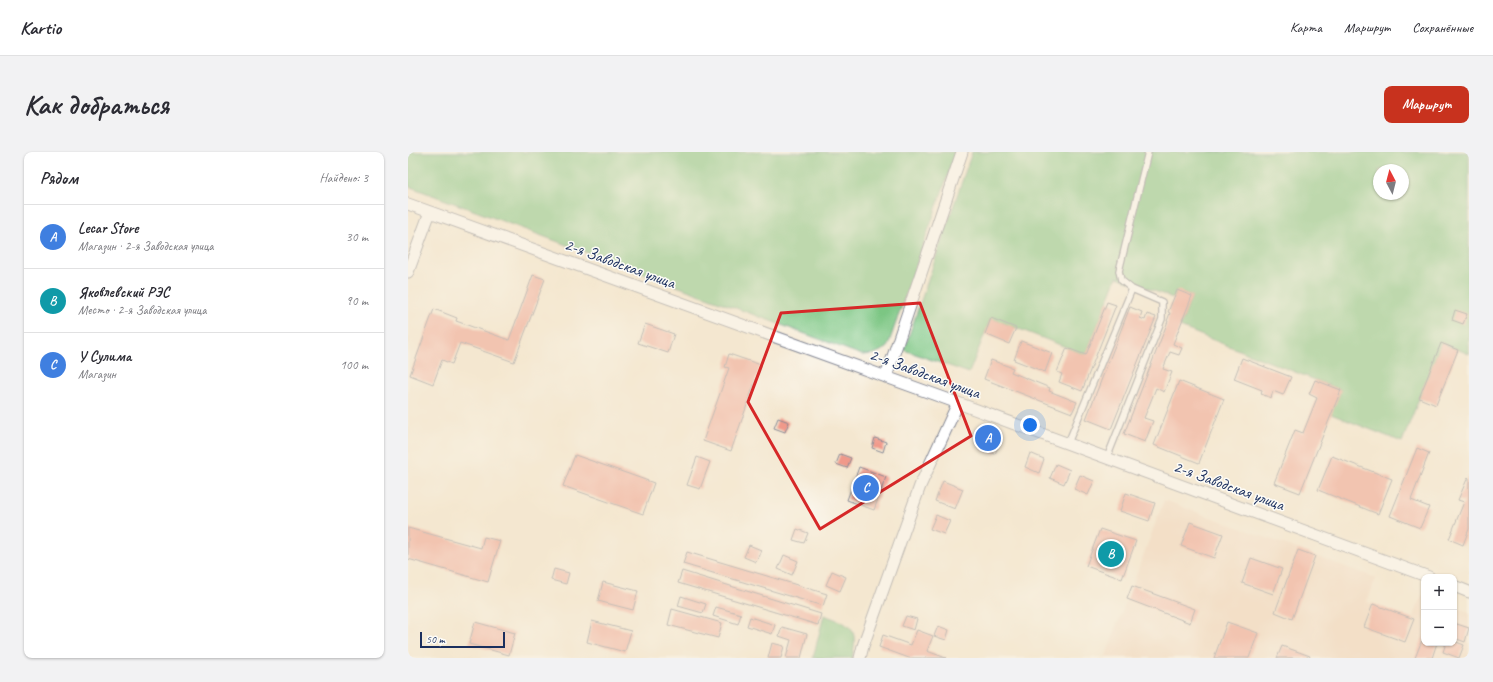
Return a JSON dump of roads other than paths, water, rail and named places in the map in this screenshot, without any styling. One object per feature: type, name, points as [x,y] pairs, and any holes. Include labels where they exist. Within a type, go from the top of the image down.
[{"type":"street","points":[[886,377],[962,152]]},
{"type":"street","name":"2-я Заводская улица","points":[[408,204],[1068,443],[1421,574]]},
{"type":"street","points":[[408,272],[430,212]]},
{"type":"street","points":[[860,658],[920,486],[958,403]]},
{"type":"street","points":[[1457,587],[1469,592]]},
{"type":"lane","points":[[1107,458],[1162,319],[1162,302],[1132,289],[1121,280],[1120,271],[1148,152]]},
{"type":"lane","points":[[1068,443],[1132,289]]},
{"type":"place","name":"Lecar Store","points":[[988,438]]},
{"type":"place","name":"У Сулима","points":[[866,488]]},
{"type":"place","name":"Яковлевский РЭС","points":[[1111,554]]}]
